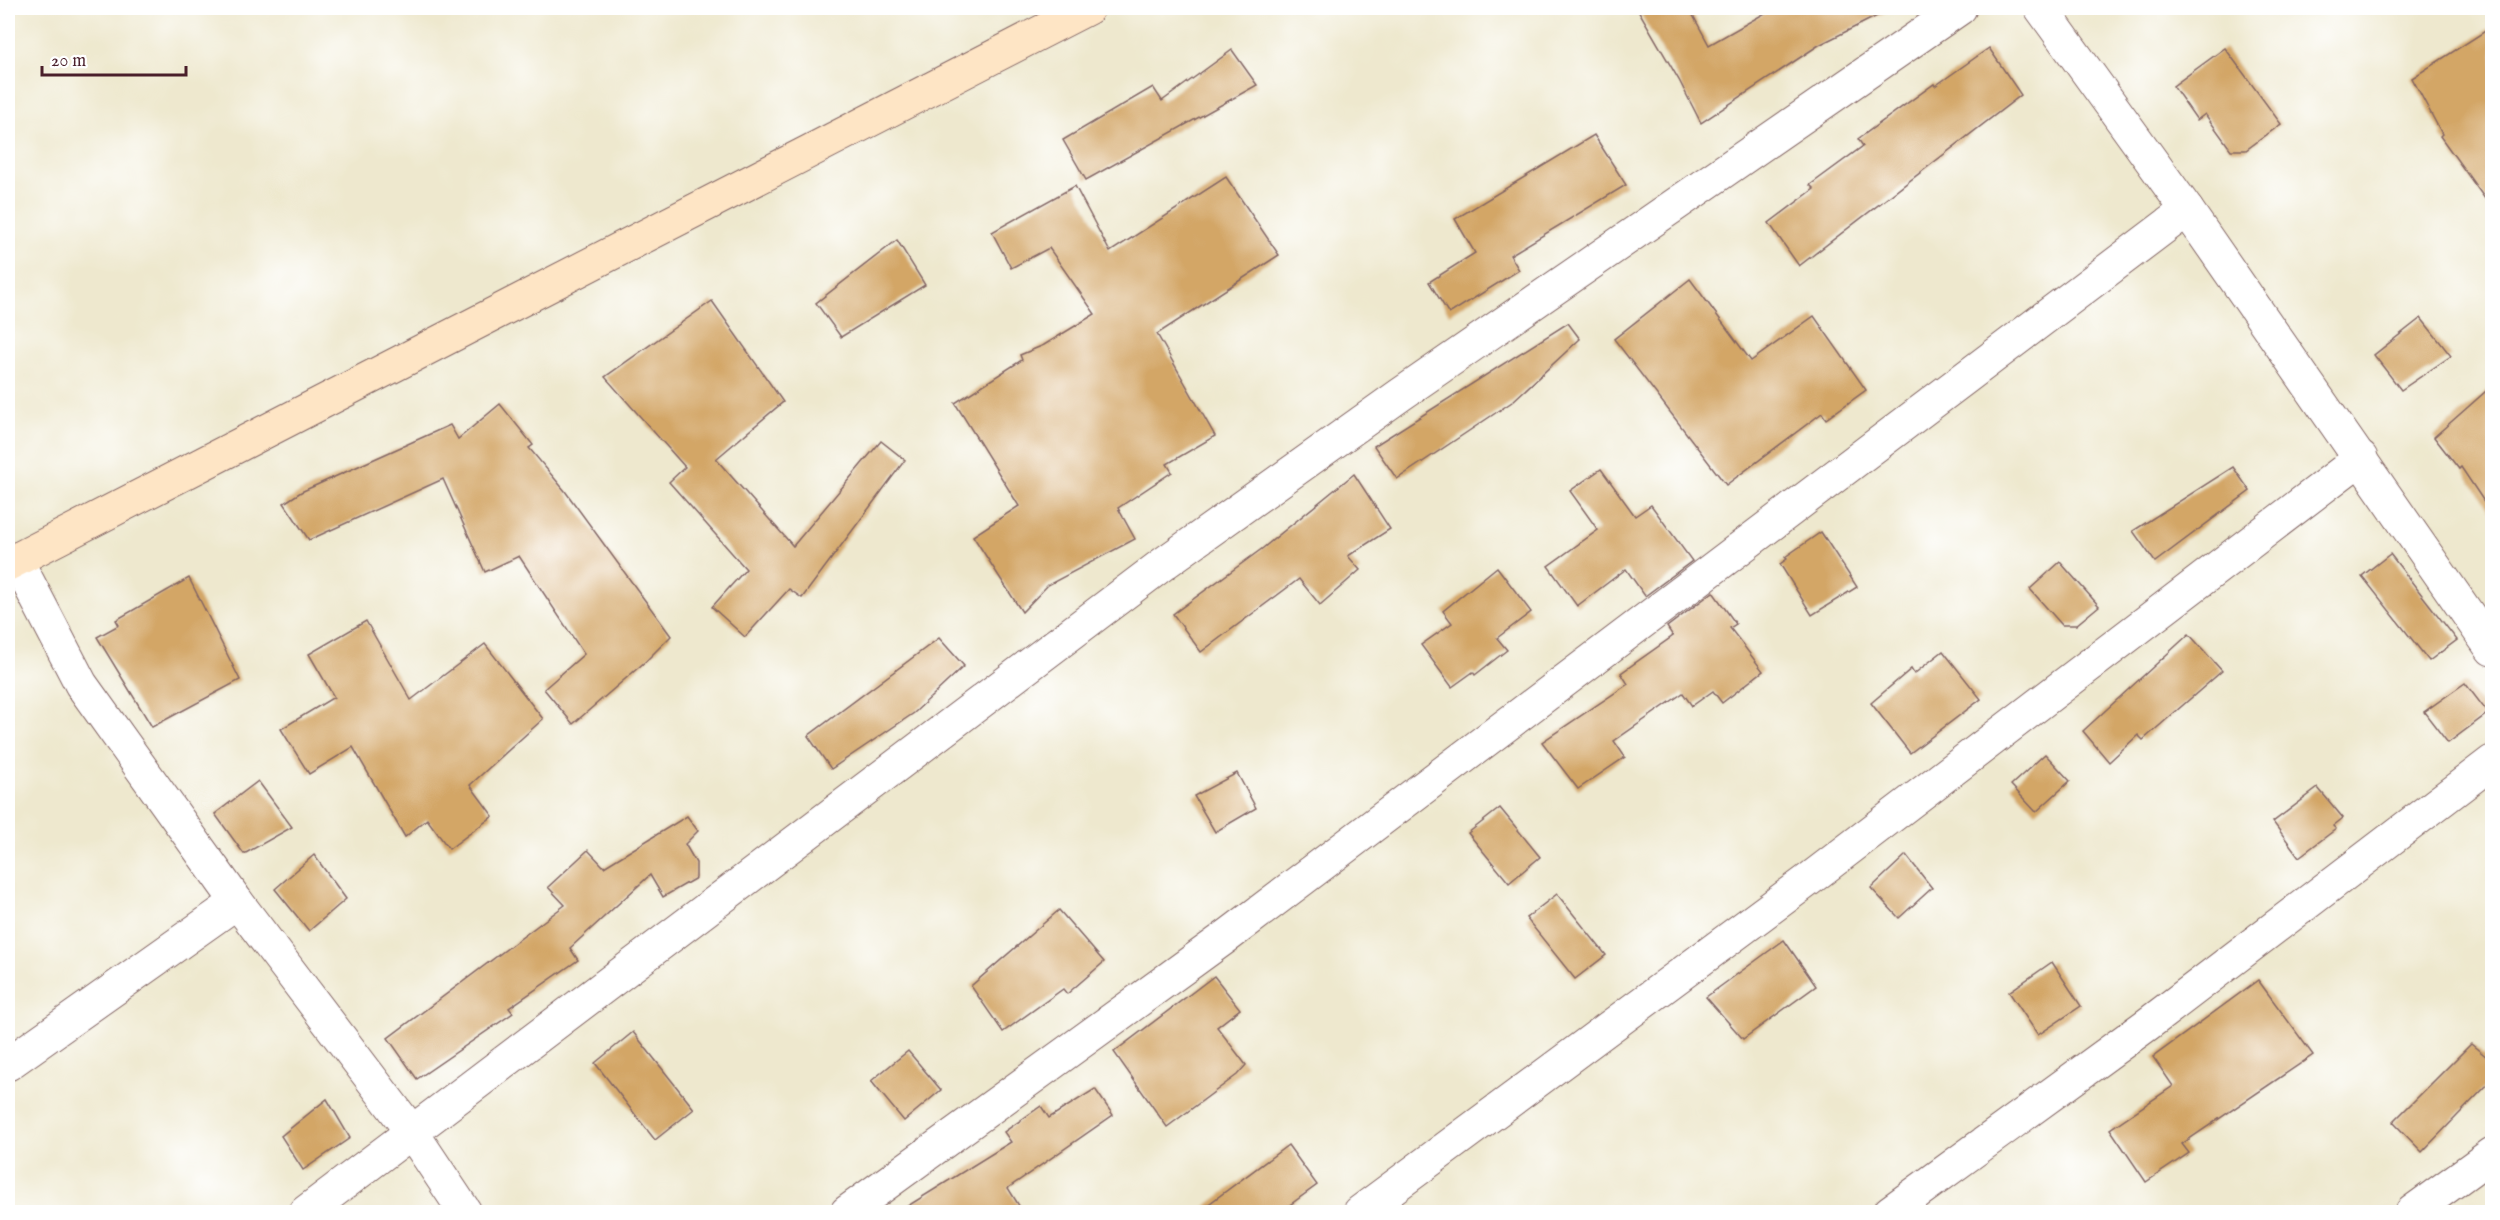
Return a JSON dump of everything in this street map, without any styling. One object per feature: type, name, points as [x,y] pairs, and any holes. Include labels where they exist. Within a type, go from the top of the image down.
[{"type":"main road","points":[[12,562],[1088,8]]},
{"type":"street","points":[[306,1212],[411,1131],[734,891],[1163,564],[1401,394],[1960,8]]},
{"type":"street","points":[[2041,8],[2187,210],[2493,649]]},
{"type":"street","points":[[847,1212],[1249,920],[2187,210]]},
{"type":"street","points":[[1360,1212],[1807,881],[2361,458]]},
{"type":"street","points":[[12,562],[81,684],[237,902],[411,1131],[465,1212]]},
{"type":"street","points":[[1890,1212],[2148,1024],[2493,762]]},
{"type":"street","points":[[8,1064],[237,902]]},
{"type":"street","points":[[2412,1212],[2493,1154]]},
{"type":"building","points":[[1637,8],[1689,8],[1709,45],[1774,8],[1893,8],[1819,45],[1701,123]]},
{"type":"building","points":[[2493,26],[2493,210],[2440,136],[2442,134],[2412,78]]},
{"type":"building","points":[[1989,48],[2021,95],[1799,266],[1769,223],[1814,189],[1810,185],[1863,146],[1858,139],[1934,84],[1935,86]]},
{"type":"building","points":[[2225,48],[2281,124],[2246,150],[2231,150],[2205,114],[2197,120],[2173,86]]},
{"type":"building","points":[[1232,50],[1257,85],[1086,180],[1063,140],[1153,87],[1162,101]]},
{"type":"building","points":[[1594,135],[1626,185],[1510,255],[1519,270],[1449,314],[1429,282],[1475,253],[1455,219]]},
{"type":"building","points":[[1226,177],[1279,255],[1157,334],[1215,436],[1167,464],[1172,472],[1118,508],[1135,539],[1048,585],[1022,612],[973,536],[1019,506],[955,403],[1022,360],[1020,355],[1044,345],[1095,314],[1049,248],[1011,268],[992,232],[1075,186],[1110,252]]},
{"type":"building","points":[[897,240],[925,285],[841,337],[816,303]]},
{"type":"building","points":[[1690,279],[1751,361],[1814,316],[1866,390],[1826,419],[1822,413],[1726,485],[1614,339]]},
{"type":"building","points":[[712,301],[783,402],[716,459],[793,546],[881,441],[905,460],[802,598],[789,589],[745,637],[712,607],[746,569],[669,482],[685,467],[605,377]]},
{"type":"building","points":[[2421,318],[2451,356],[2401,390],[2374,355]]},
{"type":"building","points":[[1568,323],[1580,339],[1512,402],[1397,479],[1374,446]]},
{"type":"building","points":[[2493,385],[2493,515],[2461,467],[2459,469],[2434,437]]},
{"type":"building","points":[[500,404],[533,445],[529,448],[565,491],[671,636],[646,661],[573,724],[544,689],[584,654],[519,556],[485,572],[443,479],[309,540],[284,503],[301,492],[450,425],[458,439]]},
{"type":"building","points":[[2233,467],[2250,491],[2155,562],[2133,531]]},
{"type":"building","points":[[1601,469],[1635,516],[1651,505],[1692,561],[1645,596],[1626,569],[1577,606],[1548,566],[1598,530],[1570,491]]},
{"type":"building","points":[[1354,474],[1390,529],[1348,556],[1360,570],[1320,605],[1299,579],[1201,652],[1173,614],[1263,548]]},
{"type":"building","points":[[1821,532],[1857,587],[1812,615],[1780,564],[1787,559],[1785,557]]},
{"type":"building","points":[[2390,554],[2457,640],[2429,661],[2362,576]]},
{"type":"building","points":[[2060,562],[2099,606],[2076,625],[2062,625],[2030,589]]},
{"type":"building","points":[[1497,567],[1531,612],[1497,638],[1507,650],[1475,675],[1473,672],[1452,687],[1421,645],[1452,623],[1443,611]]},
{"type":"building","points":[[189,578],[240,680],[152,727],[97,637],[119,625],[116,620]]},
{"type":"building","points":[[1713,592],[1736,624],[1730,628],[1763,671],[1722,703],[1713,691],[1692,706],[1683,693],[1614,741],[1625,757],[1578,789],[1542,742],[1628,684],[1621,673],[1673,636],[1667,627]]},
{"type":"building","points":[[366,621],[411,700],[485,644],[543,719],[470,785],[493,816],[449,849],[427,819],[405,837],[353,747],[309,774],[281,729],[334,697],[309,654]]},
{"type":"building","points":[[2189,634],[2222,671],[2143,740],[2138,735],[2109,762],[2083,731]]},
{"type":"building","points":[[939,638],[964,666],[914,713],[831,769],[808,736]]},
{"type":"building","points":[[1943,651],[1981,699],[1910,753],[1871,703],[1911,669],[1914,674]]},
{"type":"building","points":[[2465,683],[2488,713],[2448,743],[2424,712]]},
{"type":"building","points":[[2045,754],[2070,781],[2036,812],[2011,785]]},
{"type":"building","points":[[1237,773],[1256,808],[1215,832],[1194,796]]},
{"type":"building","points":[[258,781],[292,827],[244,854],[215,814]]},
{"type":"building","points":[[2318,788],[2343,818],[2333,826],[2336,829],[2299,857],[2273,822]]},
{"type":"building","points":[[1500,808],[1540,857],[1509,883],[1468,833]]},
{"type":"building","points":[[687,816],[698,831],[685,844],[696,863],[696,878],[663,897],[650,875],[570,948],[578,960],[509,1008],[513,1013],[417,1079],[388,1038],[565,905],[548,887],[588,850],[604,867]]},
{"type":"building","points":[[314,855],[346,899],[309,931],[275,889]]},
{"type":"building","points":[[1906,855],[1932,888],[1899,918],[1871,888]]},
{"type":"building","points":[[1557,894],[1606,955],[1575,979],[1526,918]]},
{"type":"building","points":[[1059,910],[1104,962],[1067,994],[1063,989],[1003,1032],[971,986]]},
{"type":"building","points":[[1784,940],[1816,986],[1743,1039],[1706,997]]},
{"type":"building","points":[[2052,962],[2081,1006],[2038,1035],[2009,992]]},
{"type":"building","points":[[1214,976],[1240,1009],[1217,1027],[1246,1065],[1237,1075],[1167,1127],[1114,1052]]},
{"type":"building","points":[[2258,980],[2313,1055],[2182,1144],[2189,1153],[2146,1182],[2110,1129],[2173,1086],[2153,1057]]},
{"type":"building","points":[[633,1032],[694,1109],[655,1140],[595,1063]]},
{"type":"building","points":[[2471,1044],[2493,1062],[2493,1079],[2422,1152],[2393,1122]]},
{"type":"building","points":[[908,1051],[941,1090],[904,1121],[871,1081]]},
{"type":"building","points":[[1095,1089],[1113,1115],[1008,1188],[1023,1212],[898,1212],[1011,1142],[1004,1132],[1041,1106],[1049,1118]]},
{"type":"building","points":[[327,1099],[350,1138],[303,1170],[281,1136]]},
{"type":"building","points":[[1288,1145],[1317,1185],[1280,1212],[1198,1212]]}]
